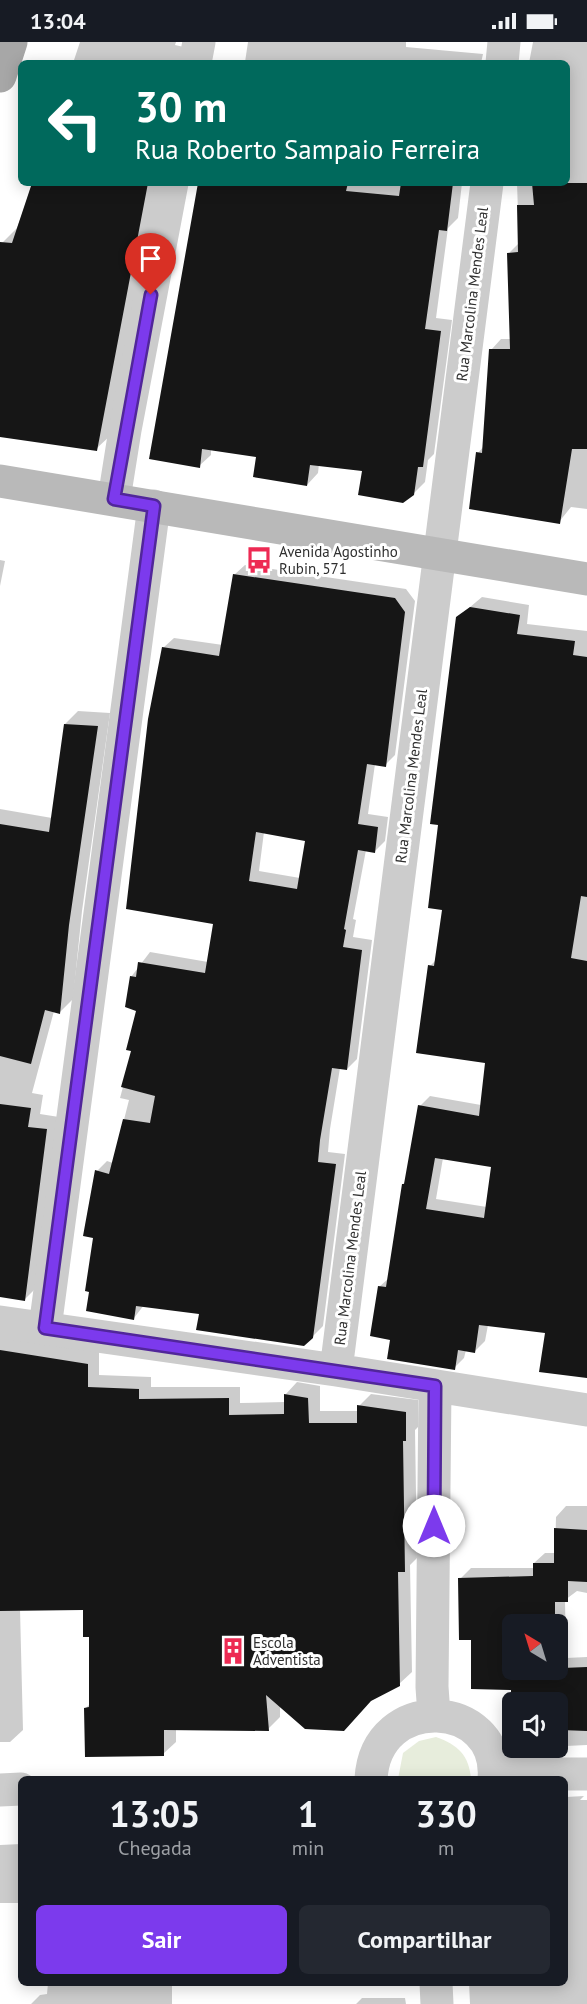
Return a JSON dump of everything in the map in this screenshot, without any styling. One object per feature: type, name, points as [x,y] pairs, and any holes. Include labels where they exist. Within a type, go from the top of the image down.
[{"type":"main road","points":[[0,76],[11,42]]},
{"type":"main road","points":[[0,481],[587,579]]},
{"type":"street","points":[[196,60],[199,42]]},
{"type":"street","points":[[502,60],[504,42]]},
{"type":"street","points":[[114,499],[171,186]]},
{"type":"street","name":"Rua Marcolina Mendes Leal","points":[[336,1370],[486,186]]},
{"type":"street","points":[[45,1328],[154,506]]},
{"type":"street","points":[[0,1322],[336,1370],[587,1410]]},
{"type":"street","points":[[435,1386],[432,1687],[435,1715]]},
{"type":"street","points":[[372,1776],[376,1752],[394,1729],[420,1716],[435,1715],[449,1717],[476,1732],[486,1744],[494,1776],[587,1774]]},
{"type":"street","points":[[0,1790],[18,1789]]},
{"type":"street","points":[[436,1986],[438,2004]]},
{"type":"green space","points":[[436,1737],[456,1747],[465,1757],[471,1776],[399,1776],[403,1753],[419,1741]]},
{"type":"building","points":[[570,183],[587,183],[587,449],[572,449],[560,524],[469,509],[476,452],[482,453],[489,349],[510,349],[507,253],[518,252],[517,205],[534,205],[532,186],[570,186]]},
{"type":"building","points":[[31,186],[147,186],[97,451],[0,437],[0,242],[12,243]]},
{"type":"building","points":[[197,186],[347,186],[346,191],[399,196],[401,186],[453,186],[447,231],[439,230],[425,329],[441,331],[423,467],[418,467],[414,495],[403,503],[358,495],[362,471],[310,465],[307,486],[253,477],[256,457],[202,449],[200,468],[149,459]]},
{"type":"building","points":[[233,574],[395,598],[405,612],[386,767],[367,764],[358,824],[378,827],[375,853],[358,850],[344,929],[346,930],[343,947],[362,950],[347,1070],[332,1068],[320,1140],[318,1162],[336,1164],[313,1338],[304,1346],[196,1330],[199,1314],[136,1306],[134,1320],[86,1311],[89,1292],[85,1291],[93,1238],[83,1236],[95,1170],[109,1174],[123,1119],[150,1123],[155,1096],[121,1087],[131,1051],[126,1050],[136,1011],[125,1007],[130,976],[136,977],[138,962],[205,973],[213,924],[126,909],[148,719],[162,647],[219,656]],"holes":[[[256,832],[305,841],[297,889],[249,881]]]},
{"type":"building","points":[[470,607],[520,615],[517,634],[575,641],[573,655],[587,657],[587,897],[581,896],[571,958],[587,961],[587,1378],[539,1372],[545,1333],[479,1325],[475,1353],[458,1350],[455,1370],[387,1359],[390,1340],[370,1336],[378,1286],[386,1287],[402,1184],[404,1184],[418,1105],[479,1116],[485,1063],[416,1053],[428,965],[434,966],[442,910],[428,908],[438,825],[430,824],[456,617]],"holes":[[[435,1158],[491,1167],[484,1218],[426,1209]]]},
{"type":"building","points":[[64,724],[98,726],[69,925],[60,1014],[45,1010],[31,1064],[0,1056],[0,824],[49,832]]},
{"type":"building","points":[[0,1104],[31,1108],[28,1127],[47,1129],[25,1301],[0,1297]]},
{"type":"building","points":[[0,1350],[88,1364],[88,1387],[139,1389],[139,1399],[229,1398],[229,1415],[284,1414],[284,1394],[308,1398],[309,1423],[357,1423],[357,1405],[406,1412],[406,1441],[403,1441],[405,1572],[398,1572],[400,1686],[371,1701],[344,1731],[305,1729],[266,1695],[269,1731],[164,1730],[164,1756],[85,1757],[84,1708],[89,1707],[89,1637],[83,1637],[83,1610],[0,1611]]},
{"type":"building","points":[[554,1528],[587,1530],[587,1582],[568,1581],[568,1602],[555,1602],[555,1614],[502,1614],[502,1680],[568,1680],[568,1668],[587,1667],[587,1731],[568,1730],[568,1692],[471,1689],[471,1640],[459,1640],[458,1578],[533,1576],[533,1563],[554,1563]]},
{"type":"place","name":"Avenida Agostinho Rubin, 571","points":[[259,560]]},
{"type":"place","name":"Escola Adventista","points":[[233,1651]]},
{"type":"route","points":[[151,295],[114,499],[154,506],[45,1328],[435,1386],[434,1526]]}]
